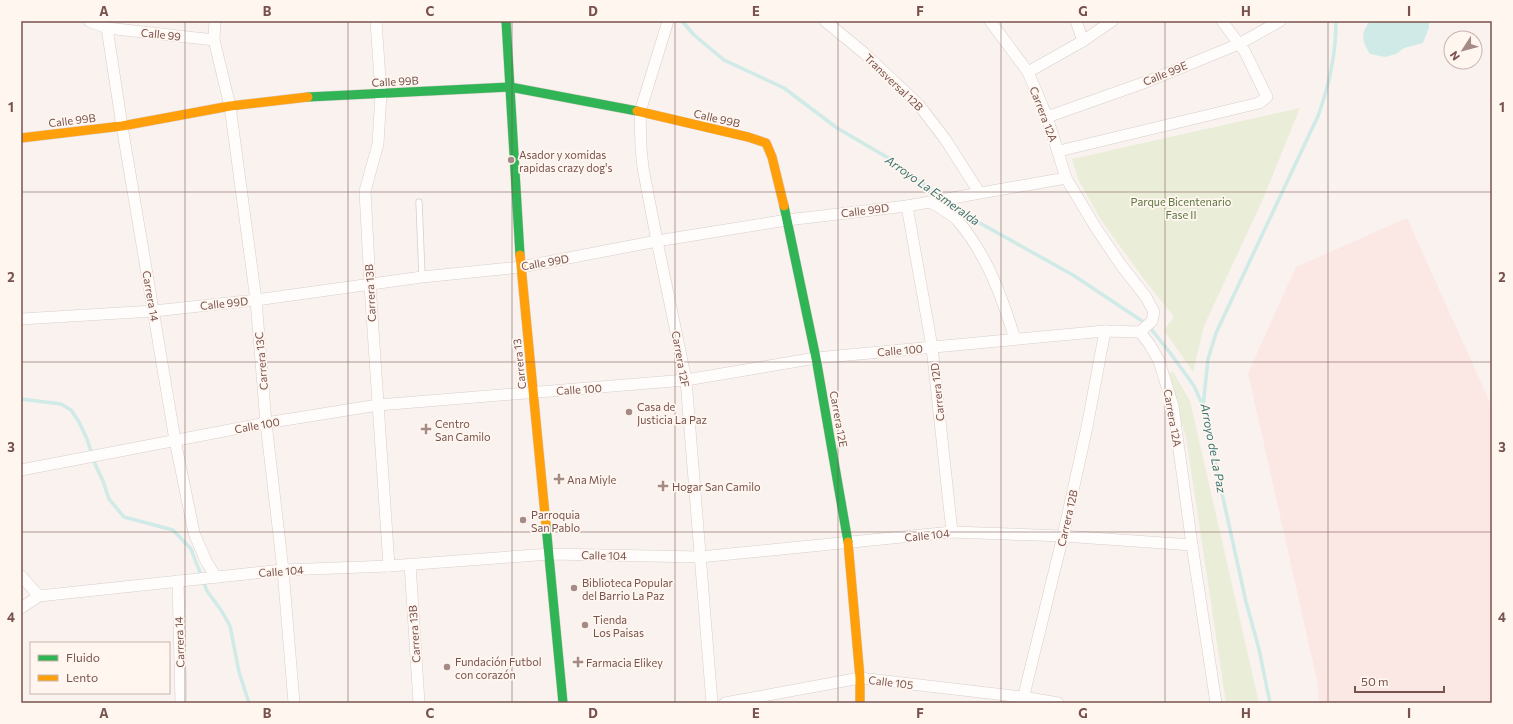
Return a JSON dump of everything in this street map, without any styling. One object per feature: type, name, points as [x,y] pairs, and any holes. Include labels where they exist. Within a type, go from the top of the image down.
[{"type":"street","points":[[89,21],[107,28]]},
{"type":"street","name":"Carrera 13C","points":[[215,21],[214,40],[230,106],[256,300],[266,423],[283,570],[294,703]]},
{"type":"street","name":"Carrera 13B","points":[[376,21],[381,94],[378,144],[365,191],[389,566]]},
{"type":"street","name":"Carrera 13","points":[[506,21],[521,267],[550,554],[563,703]]},
{"type":"street","name":"Carrera 12F","points":[[668,21],[640,112],[643,168],[686,380],[712,703]]},
{"type":"street","name":"Transversal 12B","points":[[825,21],[864,53],[920,105],[945,139],[979,192]]},
{"type":"street","name":"Carrera 12A","points":[[990,21],[1028,72],[1059,150],[1066,178],[1096,228],[1121,265],[1146,297],[1154,312],[1152,321],[1140,332],[1159,360],[1173,406],[1216,703]]},
{"type":"street","points":[[1076,21],[1083,41]]},
{"type":"street","points":[[1028,72],[1083,41],[1112,21]]},
{"type":"street","points":[[1059,150],[1258,103],[1267,97],[1245,52],[1222,21]]},
{"type":"street","name":"Calle 99E","points":[[1047,117],[1146,82],[1239,44],[1280,21]]},
{"type":"street","name":"Calle 99","points":[[107,28],[214,40]]},
{"type":"street","name":"Carrera 14","points":[[107,28],[175,440],[194,532],[214,577]]},
{"type":"street","name":"Calle 99B","points":[[21,138],[122,126],[230,106],[307,97],[510,87],[640,112],[748,137],[766,143]]},
{"type":"street","name":"Carrera 12E","points":[[766,143],[772,157],[787,220],[816,358],[848,543],[860,678],[860,703]]},
{"type":"street","name":"Calle 99D","points":[[21,319],[154,311],[256,300],[422,277],[521,267],[787,220],[906,206],[979,192],[1066,178]]},
{"type":"street","points":[[933,201],[957,220],[993,276],[1006,309],[1015,339]]},
{"type":"street","name":"Carrera 12D","points":[[906,206],[932,347],[952,532]]},
{"type":"street","name":"Calle 100","points":[[21,470],[266,423],[378,405],[686,380],[816,358],[1105,331],[1140,332]]},
{"type":"street","name":"Carrera 12B","points":[[1023,700],[1063,536],[1087,427],[1105,331]]},
{"type":"street","name":"Calle 104","points":[[21,608],[39,596],[283,570],[389,566],[550,554],[700,556],[952,532],[1063,536],[1192,545]]},
{"type":"street","name":"Carrera 13B","points":[[410,564],[419,703]]},
{"type":"street","points":[[21,576],[39,596]]},
{"type":"street","name":"Carrera 14","points":[[178,581],[181,703]]},
{"type":"street","name":"Calle 105","points":[[725,703],[860,678],[1023,700],[1058,703]]},
{"type":"lane","points":[[419,202],[422,277]]},
{"type":"shaded area","points":[[1407,218],[1492,407],[1492,703],[1319,703],[1318,685],[1248,373],[1296,267]]},
{"type":"green space","name":"Parque Bicentenario Fase II","points":[[1300,108],[1263,199],[1204,326],[1193,372],[1164,330],[1174,317],[1143,278],[1101,220],[1078,179],[1072,159]]},
{"type":"green space","points":[[1173,372],[1190,401],[1259,703],[1226,703],[1186,437],[1167,374]]},
{"type":"water","points":[[1370,21],[1429,21],[1429,27],[1423,43],[1404,48],[1396,54],[1385,57],[1370,54],[1365,45],[1363,34]]},
{"type":"waterway","name":"Arroyo La Esmeralda","points":[[682,21],[694,35],[724,60],[784,88],[837,128],[890,159],[941,197]]},
{"type":"waterway","name":"Arroyo de La Paz","points":[[1270,703],[1203,407],[1208,359],[1216,333],[1322,105],[1329,81],[1333,58],[1336,21]]},
{"type":"waterway","name":"Arroyo La Esmeralda","points":[[947,202],[960,212],[1073,275],[1148,325],[1194,386],[1203,406]]},
{"type":"waterway","points":[[21,399],[61,404],[71,410],[79,422],[87,439],[109,499],[124,517],[173,530],[191,549],[207,591],[221,610],[230,626],[239,672],[249,703]]},
{"type":"traffic: fast","points":[[506,21],[520,255]]},
{"type":"traffic: fast","points":[[308,97],[510,87],[637,111]]},
{"type":"traffic: fast","points":[[784,206],[816,358],[848,542]]},
{"type":"traffic: fast","points":[[546,525],[563,703]]},
{"type":"traffic: slow","points":[[21,138],[122,126],[230,106],[308,97]]},
{"type":"traffic: slow","points":[[637,111],[748,137],[766,143],[772,157],[784,206]]},
{"type":"traffic: slow","points":[[520,255],[546,525]]},
{"type":"traffic: slow","points":[[848,542],[860,678],[860,703]]},
{"type":"place","name":"Asador y xomidas rapidas crazy dog's","points":[[511,160]]},
{"type":"place","name":"Casa de Justicia La Paz","points":[[629,412]]},
{"type":"place","name":"Centro San Camilo","points":[[426,429]]},
{"type":"place","name":"Ana Miyle","points":[[559,479]]},
{"type":"place","name":"Hogar San Camilo","points":[[663,486]]},
{"type":"place","name":"Parroquia San Pablo","points":[[523,520]]},
{"type":"place","name":"Biblioteca Popular del Barrio La Paz","points":[[574,588]]},
{"type":"place","name":"Tienda Los Paisas","points":[[585,625]]},
{"type":"place","name":"Farmacia Elikey","points":[[578,662]]},
{"type":"place","name":"Fundación Futbol con corazón","points":[[447,667]]}]
